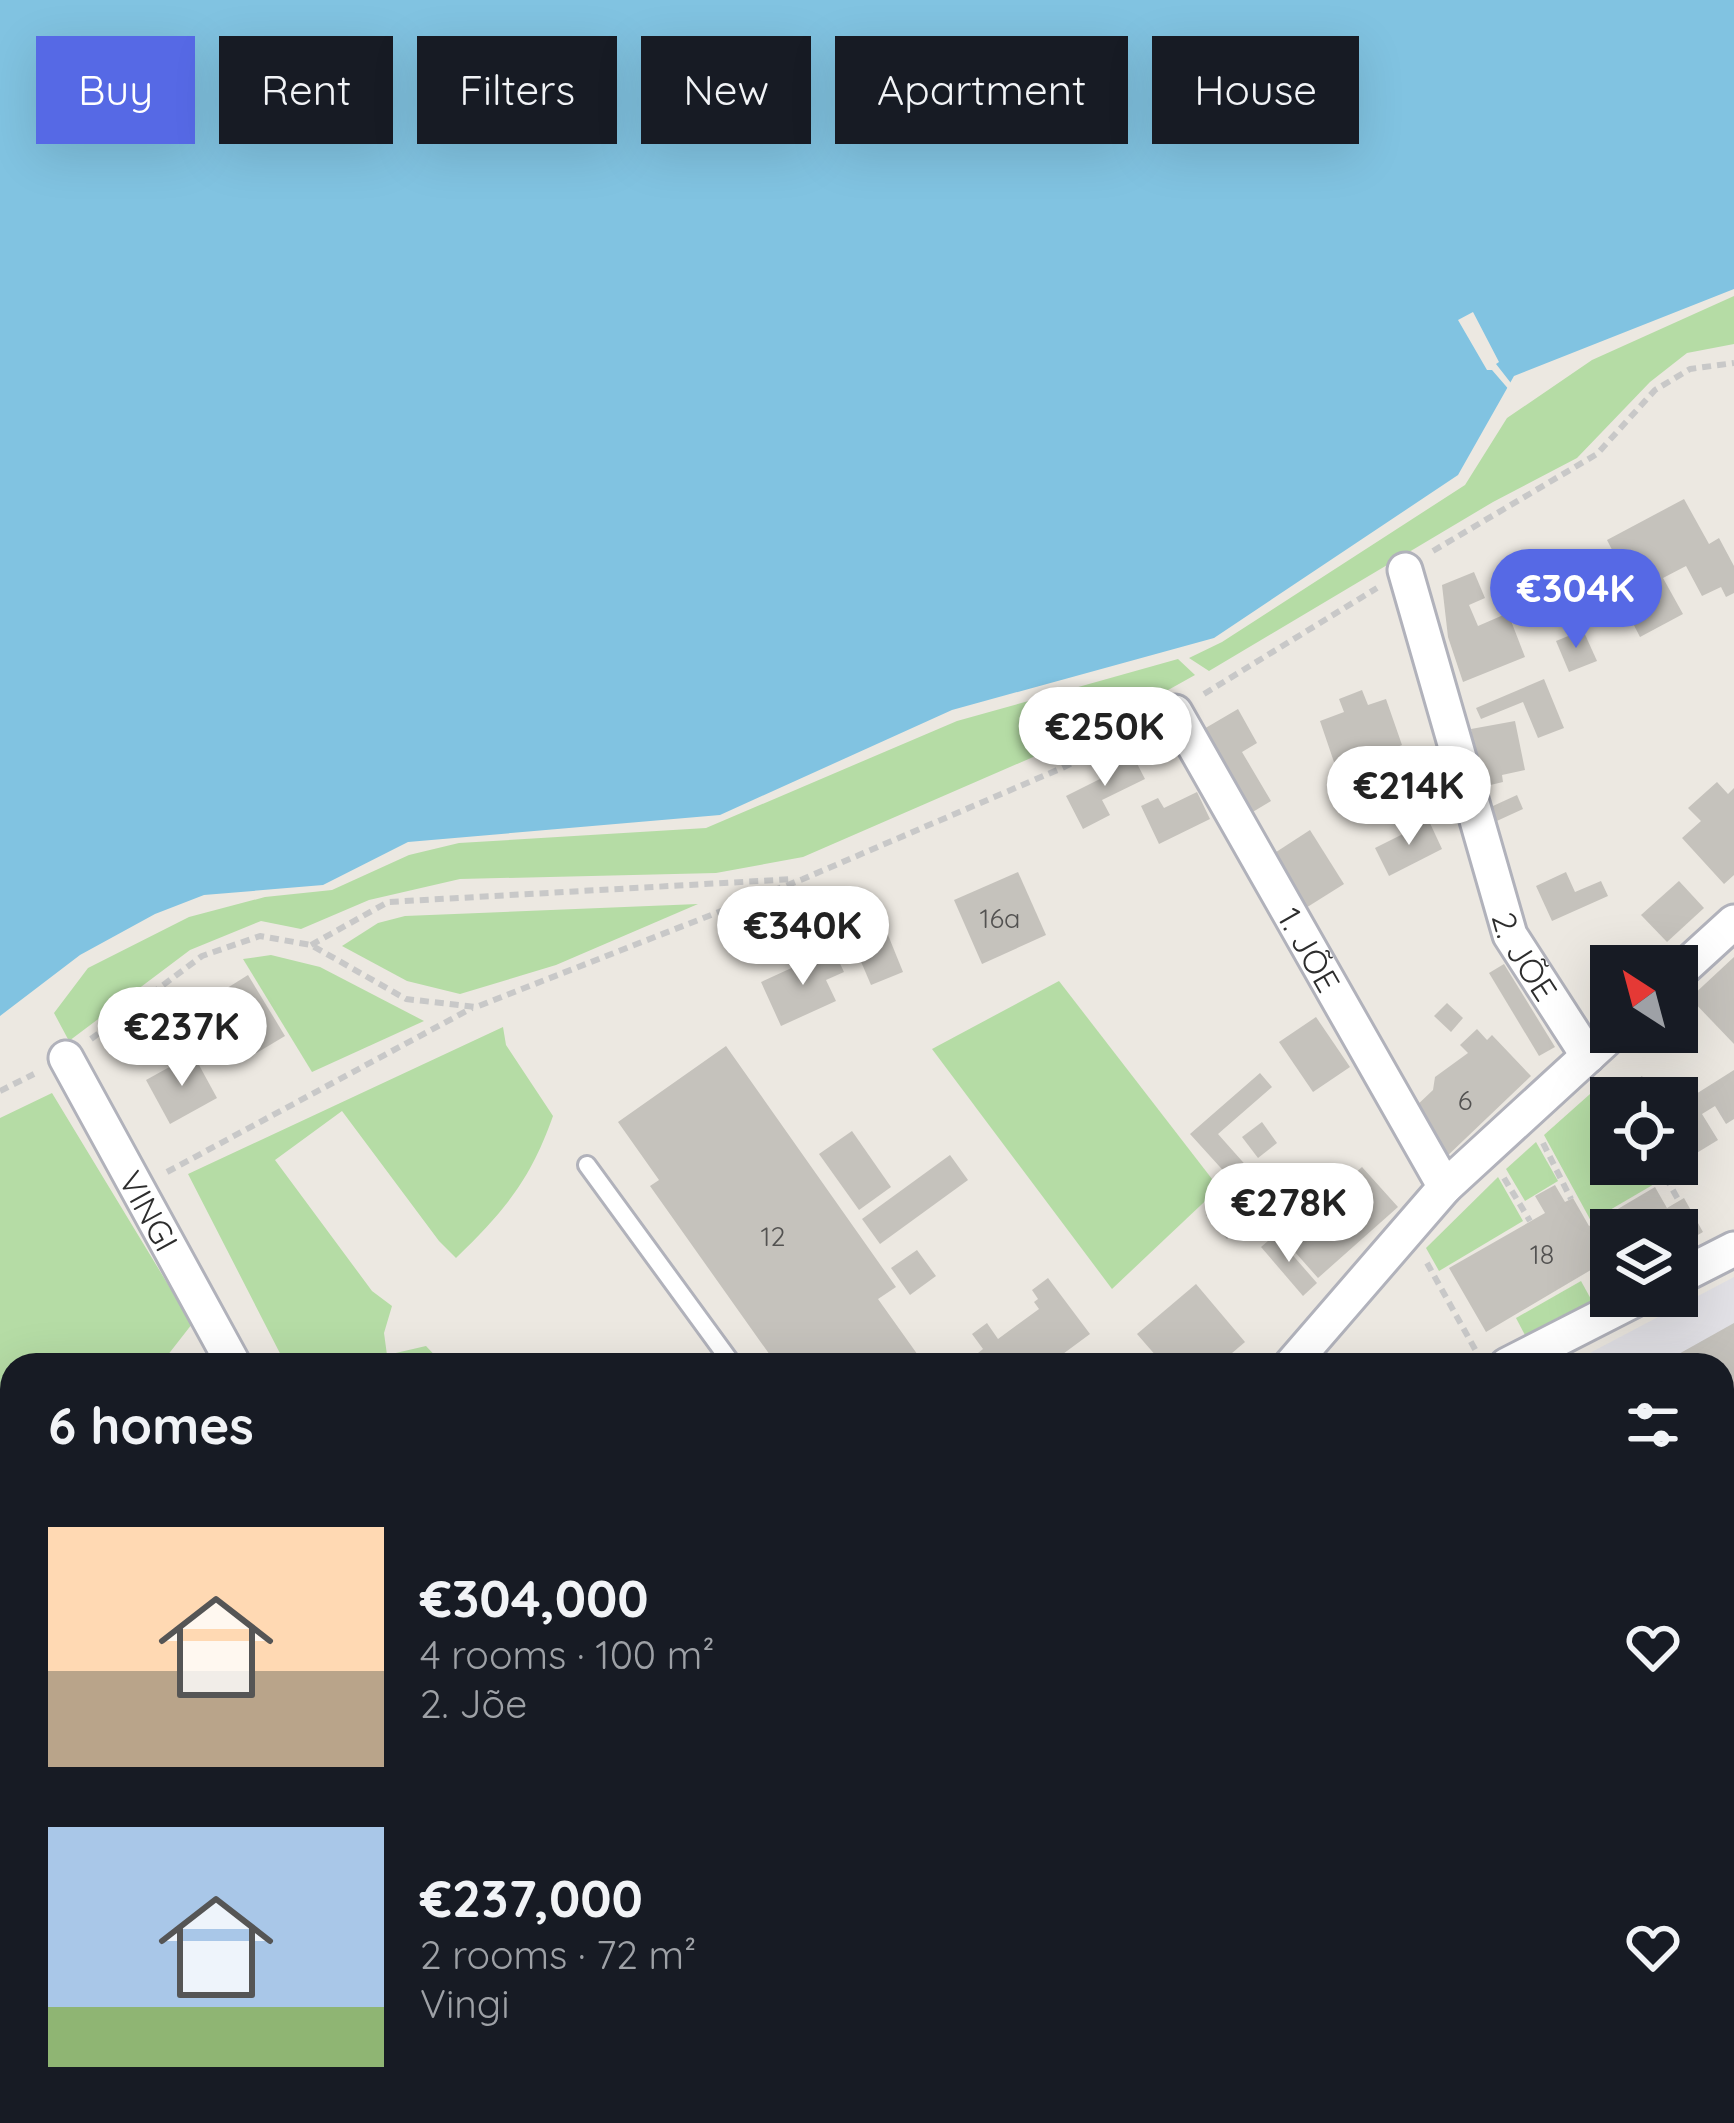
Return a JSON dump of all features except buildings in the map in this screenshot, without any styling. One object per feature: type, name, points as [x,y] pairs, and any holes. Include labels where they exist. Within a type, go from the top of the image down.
[{"type":"street","name":"2. JÕE","points":[[1405,570],[1510,935],[1588,1056]]},
{"type":"street","name":"1. JÕE","points":[[1175,712],[1445,1186]]},
{"type":"street","points":[[1698,955],[1734,922]]},
{"type":"street","points":[[1301,1353],[1445,1186],[1591,1053]]},
{"type":"street","name":"VINGI","points":[[66,1058],[227,1353]]},
{"type":"street","points":[[1698,1267],[1734,1249]]},
{"type":"street","points":[[1523,1353],[1598,1317]]},
{"type":"lane","points":[[587,1165],[724,1353]]},
{"type":"path","points":[[138,1188],[476,1007],[803,879],[1062,768],[1175,712],[1474,525],[1598,454],[1655,390],[1690,369],[1734,363]]},
{"type":"path","points":[[311,945],[388,902],[803,879]]},
{"type":"path","points":[[0,1091],[66,1058],[202,956],[260,936],[311,945],[406,999],[476,1007]]},
{"type":"path","points":[[1537,1133],[1571,1199]]},
{"type":"path","points":[[1499,1169],[1530,1221]]},
{"type":"path","points":[[1670,1185],[1679,1201]]},
{"type":"path","points":[[1419,1249],[1506,1353]]},
{"type":"shaded area","points":[[1734,1277],[1734,1353],[1590,1353],[1658,1317],[1698,1317],[1698,1296]]},
{"type":"green space","points":[[1734,296],[1734,344],[1687,353],[1650,382],[1577,458],[1493,502],[1209,671],[1189,658],[1222,642],[1465,485],[1507,418],[1592,360]]},
{"type":"green space","points":[[1178,659],[1195,675],[1100,728],[803,857],[716,873],[460,879],[369,900],[301,929],[261,921],[190,950],[69,1041],[54,1013],[88,968],[189,917],[265,897],[332,890],[409,855],[459,843],[706,828],[957,721]]},
{"type":"green space","points":[[698,904],[556,965],[460,994],[407,981],[342,946],[378,923],[405,916]]},
{"type":"green space","points":[[271,955],[320,967],[424,1021],[312,1072],[243,959]]},
{"type":"green space","points":[[1059,981],[1219,1188],[1112,1289],[932,1049]]},
{"type":"green space","points":[[503,1027],[506,1045],[553,1116],[514,1193],[456,1258],[342,1111],[275,1160],[372,1291],[392,1306],[384,1333],[387,1353],[280,1353],[188,1174]]},
{"type":"green space","points":[[52,1093],[192,1324],[169,1353],[0,1353],[0,1118]]},
{"type":"green space","points":[[1590,1094],[1590,1185],[1653,1185],[1612,1209],[1590,1209],[1590,1219],[1544,1135]]},
{"type":"green space","points":[[1536,1142],[1558,1181],[1525,1201],[1506,1169]]},
{"type":"green space","points":[[1498,1177],[1523,1221],[1439,1271],[1426,1248]]},
{"type":"green space","points":[[1581,1281],[1590,1297],[1590,1302],[1526,1337],[1516,1318]]},
{"type":"green space","points":[[426,1346],[433,1353],[396,1353]]},
{"type":"water","points":[[0,0],[1734,0],[1734,289],[1514,376],[1458,475],[1214,638],[952,710],[720,815],[408,842],[323,885],[204,895],[155,914],[80,955],[0,1016]]},
{"type":"pier","points":[[1473,312],[1496,364],[1514,387],[1511,392],[1487,370],[1458,320]]}]
